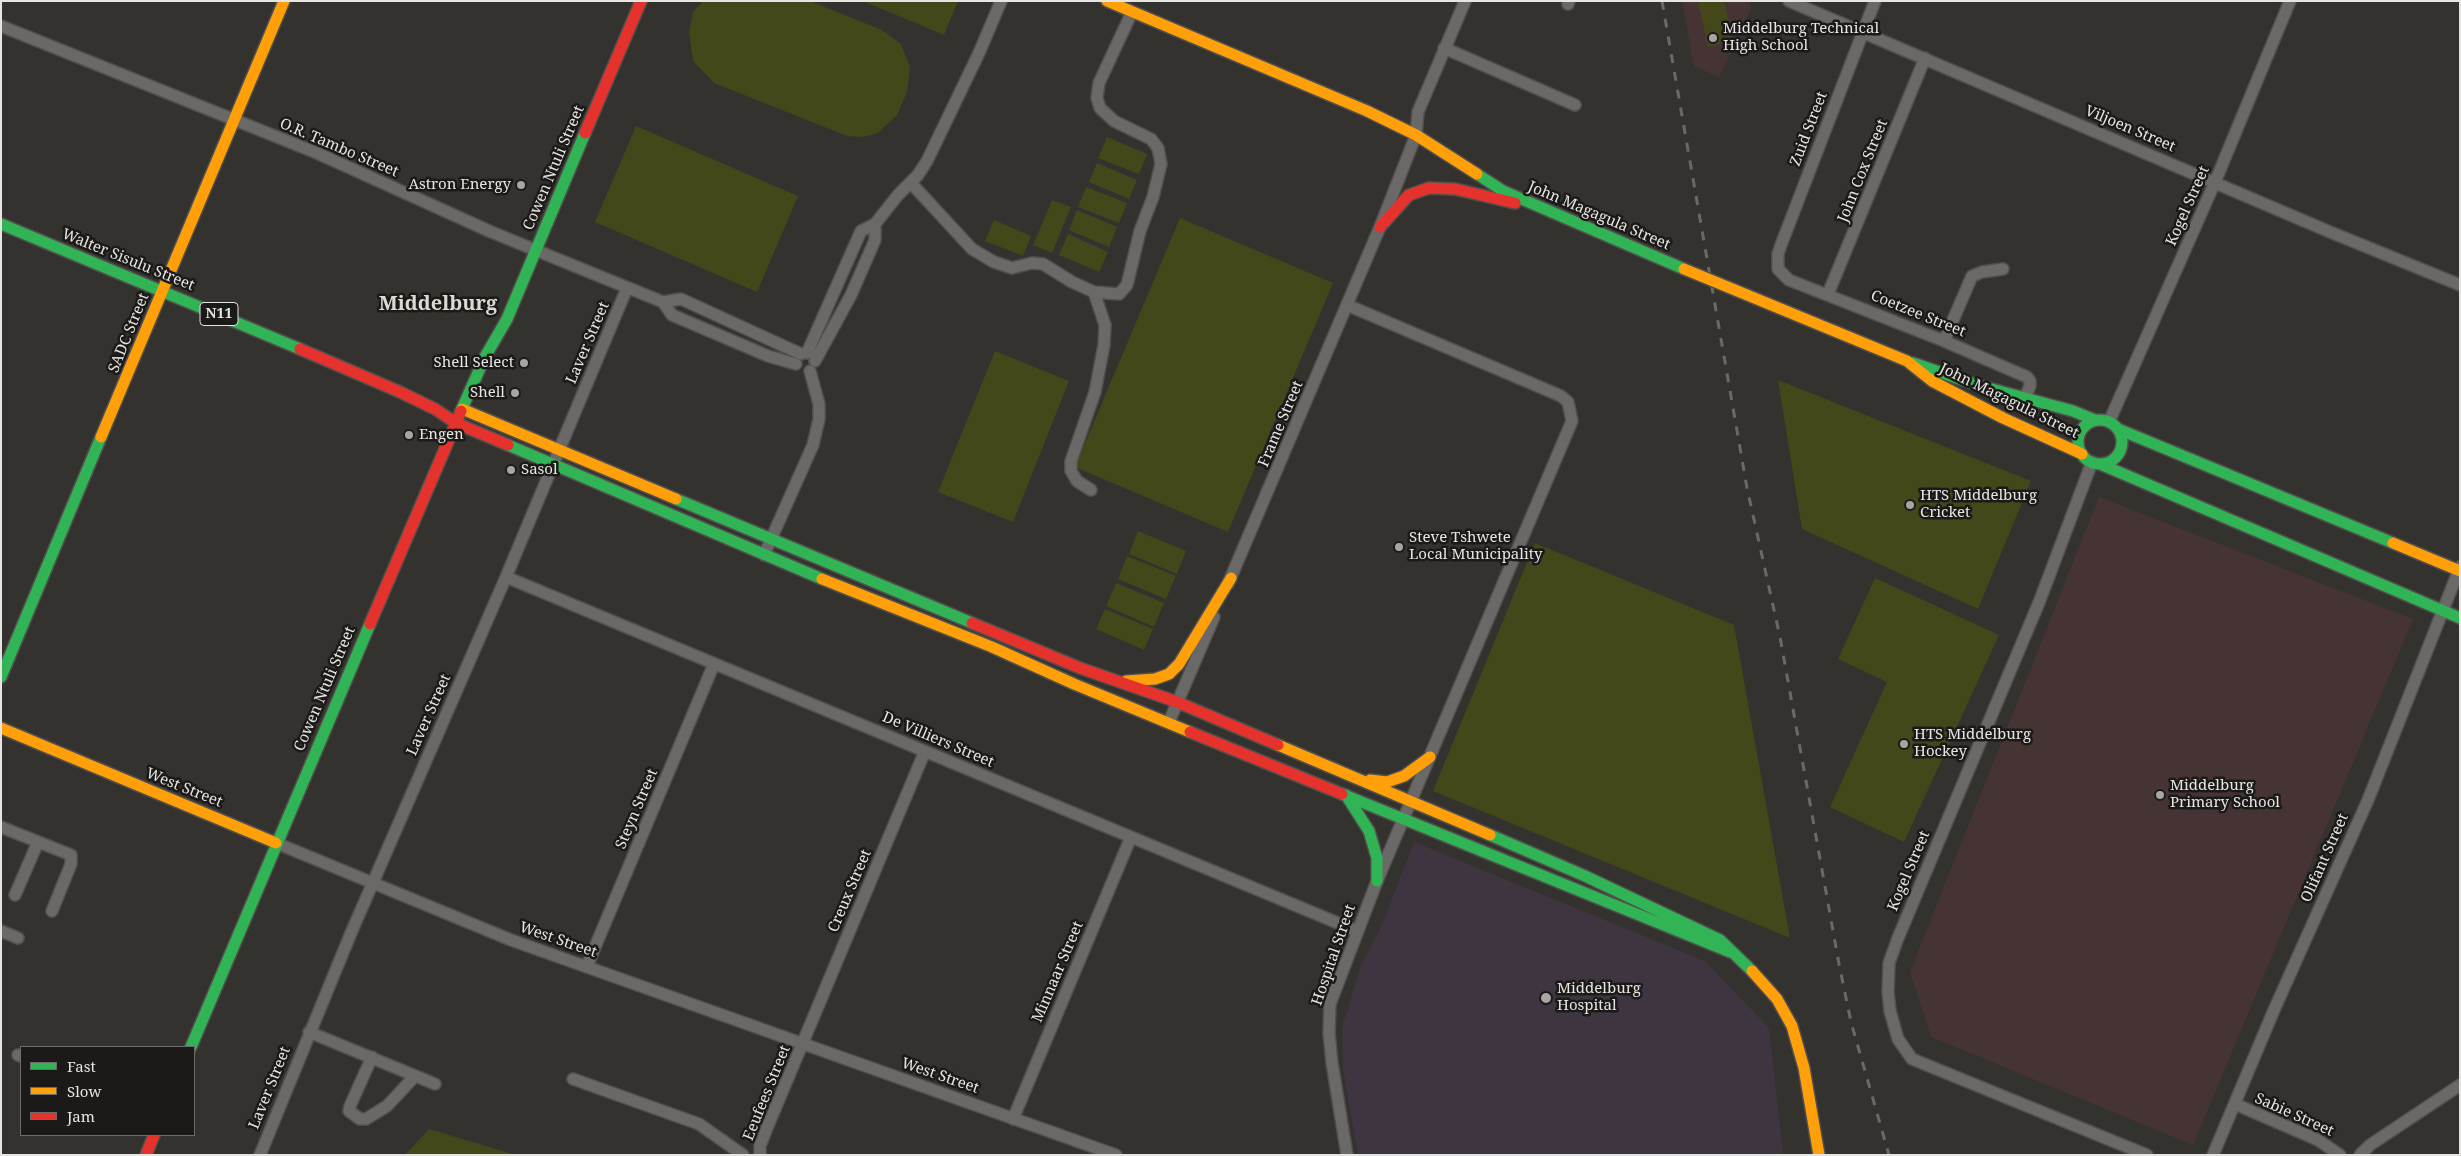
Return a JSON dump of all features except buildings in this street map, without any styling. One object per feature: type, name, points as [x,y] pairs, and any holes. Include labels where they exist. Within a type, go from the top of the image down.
[{"type":"main road","name":"SADC Street","points":[[1,677],[284,1]]},
{"type":"main road","name":"Cowen Ntuli Street","points":[[191,1046],[276,843],[462,409],[492,344],[498,314],[531,248],[641,1]]},
{"type":"main road","name":"John Magagula Street","points":[[1107,1],[1367,111],[1416,135],[1496,186],[1540,209],[1907,361],[1932,381],[2003,418],[2082,454]]},
{"type":"main road","name":"Cowen Ntuli Street","points":[[531,248],[598,71]]},
{"type":"main road","points":[[1380,227],[1409,196],[1429,188],[1455,189],[1540,209]]},
{"type":"main road","name":"Walter Sisulu Street","points":[[1,224],[163,290],[435,409],[456,423],[764,555],[1708,945],[1730,952]]},
{"type":"main road","points":[[1907,361],[1936,369],[1977,385],[2073,410],[2095,420],[2113,425],[2459,570]]},
{"type":"main road","name":"Walter Sisulu Street","points":[[435,409],[462,409]]},
{"type":"main road","points":[[462,409],[1080,668],[1177,702],[1585,876],[1720,940],[1730,952],[1752,969],[1767,986],[1777,999],[1792,1026],[1798,1041],[1804,1068],[1819,1155]]},
{"type":"main road","points":[[2095,420],[2082,430],[2079,438],[2082,454],[2096,463],[2460,618]]},
{"type":"main road","points":[[2096,463],[2114,458],[2119,452],[2121,436],[2113,425]]},
{"type":"main road","points":[[1117,681],[1155,679],[1170,674],[1179,664],[1231,578]]},
{"type":"main road","points":[[930,622],[936,607]]},
{"type":"main road","points":[[1074,684],[1080,668]]},
{"type":"main road","name":"West Street","points":[[1,728],[276,843]]},
{"type":"main road","points":[[1358,780],[1387,782],[1404,776],[1430,757]]},
{"type":"main road","points":[[1346,795],[1366,826],[1374,845],[1377,858],[1377,881]]},
{"type":"main road","points":[[146,1155],[154,1136]]},
{"type":"street","points":[[764,555],[813,445],[819,419],[819,404],[806,361],[861,231],[875,224],[898,195],[911,183],[927,161],[979,54],[1001,1]]},
{"type":"street","name":"Frame Street","points":[[1170,722],[1380,227],[1416,135],[1418,112],[1465,1]]},
{"type":"street","name":"Viljoen Street","points":[[1789,1],[2330,232],[2460,285]]},
{"type":"street","name":"Zuid Street","points":[[1778,269],[1778,254],[1781,245],[1875,1]]},
{"type":"street","name":"Kogel Street","points":[[2113,425],[2290,1]]},
{"type":"street","points":[[911,183],[972,249],[994,262],[1012,268],[1032,263],[1043,264],[1072,282],[1094,292],[1119,294],[1127,285],[1140,231],[1153,196],[1161,164],[1158,148],[1151,139],[1114,121],[1100,108],[1097,98],[1098,83],[1132,12]]},
{"type":"street","name":"O.R. Tambo Street","points":[[1,26],[340,162],[531,248],[627,288],[663,302],[681,300],[745,328],[806,361]]},
{"type":"street","points":[[1444,48],[1575,105]]},
{"type":"street","name":"John Cox Street","points":[[1828,294],[1925,58]]},
{"type":"street","points":[[806,361],[855,287],[875,240],[875,224]]},
{"type":"street","name":"Coetzee Street","points":[[1778,269],[1789,280],[1944,341],[2027,377],[2030,381],[2030,386],[2025,398]]},
{"type":"street","points":[[1944,341],[1972,276],[1982,272],[2002,269]]},
{"type":"street","name":"Laver Street","points":[[260,1155],[309,1032],[506,578],[627,288]]},
{"type":"street","points":[[1091,490],[1077,481],[1072,471],[1071,461],[1095,392],[1104,344],[1105,325],[1094,292]]},
{"type":"street","name":"O.R. Tambo Street","points":[[663,302],[672,315],[768,356],[806,361]]},
{"type":"street","name":"Hospital Street","points":[[1346,1155],[1332,1062],[1328,1013],[1330,1004],[1377,881],[1570,430],[1572,421],[1571,408],[1568,402],[1561,396],[1348,304]]},
{"type":"street","points":[[738,343],[745,328]]},
{"type":"street","name":"Kogel Street","points":[[2096,463],[1898,938],[1890,963],[1888,992],[1890,1011],[1898,1039],[1912,1059],[2148,1155]]},
{"type":"street","name":"Olifant Street","points":[[2213,1155],[2274,1010],[2368,800],[2459,570]]},
{"type":"street","name":"De Villiers Street","points":[[506,578],[925,750],[1131,838],[1357,931]]},
{"type":"street","name":"Steyn Street","points":[[587,966],[714,664]]},
{"type":"street","name":"Creux Street","points":[[803,1043],[925,750]]},
{"type":"street","points":[[1,827],[71,855],[71,864],[52,911]]},
{"type":"street","name":"Minnaar Street","points":[[1013,1118],[1131,838]]},
{"type":"street","points":[[15,895],[38,842]]},
{"type":"street","name":"West Street","points":[[276,843],[512,940],[1116,1155]]},
{"type":"street","points":[[1,931],[18,938]]},
{"type":"street","points":[[309,1032],[435,1084]]},
{"type":"street","name":"Eeufees Street","points":[[760,1155],[760,1146],[803,1043]]},
{"type":"street","points":[[372,1058],[349,1111],[360,1119],[366,1119],[387,1106],[415,1076]]},
{"type":"street","points":[[573,1079],[699,1124],[743,1155]]},
{"type":"street","points":[[2360,1155],[2370,1145],[2460,1085]]},
{"type":"street","name":"Sabie Street","points":[[2235,1104],[2318,1140],[2340,1155]]},
{"type":"shaded area","name":"Middelburg Technical High School","points":[[1682,1],[1750,1],[1751,9],[1719,77],[1694,66]]},
{"type":"shaded area","name":"Middelburg Primary School","points":[[2099,497],[2413,619],[2193,1145],[1931,1037],[1910,972]]},
{"type":"shaded area","name":"Middelburg Hospital","points":[[1414,842],[1705,961],[1769,1028],[1783,1155],[1358,1155],[1343,1068],[1342,1029],[1360,968],[1382,925]]},
{"type":"green space","points":[[703,1],[810,1],[882,30],[901,44],[910,67],[907,92],[897,115],[878,133],[863,137],[847,136],[714,83],[693,61],[689,32],[693,12]]},
{"type":"green space","points":[[863,1],[958,1],[944,35]]},
{"type":"green space","points":[[1698,1],[1724,1],[1733,41],[1708,47]]},
{"type":"green space","points":[[636,126],[798,196],[757,292],[595,222]]},
{"type":"green space","points":[[1107,137],[1147,154],[1139,174],[1098,158]]},
{"type":"green space","points":[[1097,163],[1137,180],[1129,199],[1089,182]]},
{"type":"green space","points":[[1086,187],[1127,203],[1119,223],[1078,207]]},
{"type":"green space","points":[[1052,200],[1071,207],[1052,253],[1033,245]]},
{"type":"green space","points":[[1077,210],[1117,227],[1109,247],[1069,230]]},
{"type":"green space","points":[[1180,218],[1333,283],[1228,532],[1075,467]]},
{"type":"green space","points":[[994,220],[1031,236],[1023,256],[985,241]]},
{"type":"green space","points":[[1068,234],[1108,252],[1099,272],[1059,255]]},
{"type":"green space","points":[[995,351],[1069,381],[1013,522],[938,492]]},
{"type":"green space","name":"HTS Middelburg Cricket","points":[[1778,380],[2031,481],[1978,609],[1802,529]]},
{"type":"green space","points":[[1138,531],[1186,551],[1177,574],[1129,554]]},
{"type":"green space","points":[[1535,543],[1734,625],[1790,938],[1433,791]]},
{"type":"green space","points":[[1127,556],[1176,576],[1166,599],[1118,579]]},
{"type":"green space","name":"HTS Middelburg Hockey","points":[[1875,578],[1999,635],[1904,842],[1830,807],[1887,682],[1838,659]]},
{"type":"green space","points":[[1116,583],[1164,603],[1154,627],[1106,606]]},
{"type":"green space","points":[[1105,609],[1153,629],[1144,650],[1096,629]]},
{"type":"green space","points":[[429,1129],[516,1155],[405,1155]]},
{"type":"railway","points":[[1662,1],[1747,488],[1780,637],[1839,964],[1851,1022],[1889,1155]]},
{"type":"traffic: fast","points":[[461,411],[485,357],[507,319],[585,133]]},
{"type":"traffic: fast","points":[[1477,174],[1503,191],[1684,269]]},
{"type":"traffic: fast","points":[[1,224],[300,349]]},
{"type":"traffic: fast","points":[[1913,363],[1977,385],[2073,411],[2095,420]]},
{"type":"traffic: fast","points":[[2100,420],[2112,424],[2118,430],[2122,442],[2118,454],[2112,460],[2100,464],[2088,460],[2082,454],[2078,442],[2082,430],[2088,424],[2100,420]]},
{"type":"traffic: fast","points":[[2118,429],[2393,543]]},
{"type":"traffic: fast","points":[[1,677],[101,437]]},
{"type":"traffic: fast","points":[[508,445],[822,579]]},
{"type":"traffic: fast","points":[[2100,464],[2460,618]]},
{"type":"traffic: fast","points":[[676,499],[972,623]]},
{"type":"traffic: fast","points":[[191,1046],[370,624]]},
{"type":"traffic: fast","points":[[1342,794],[1730,952]]},
{"type":"traffic: fast","points":[[1346,795],[1369,831],[1377,858],[1377,881]]},
{"type":"traffic: fast","points":[[1490,835],[1585,876],[1720,940],[1752,971]]},
{"type":"traffic: slow","points":[[101,437],[284,1]]},
{"type":"traffic: slow","points":[[1107,1],[1367,111],[1416,135],[1477,174]]},
{"type":"traffic: slow","points":[[1684,269],[1735,290]]},
{"type":"traffic: slow","points":[[1735,290],[1907,361],[1932,381],[2003,418],[2082,454]]},
{"type":"traffic: slow","points":[[462,409],[676,499]]},
{"type":"traffic: slow","points":[[2393,543],[2460,571]]},
{"type":"traffic: slow","points":[[1126,681],[1155,679],[1169,674],[1179,664],[1231,578]]},
{"type":"traffic: slow","points":[[822,579],[992,647],[1074,684],[1190,732]]},
{"type":"traffic: slow","points":[[1,728],[276,843]]},
{"type":"traffic: slow","points":[[1278,745],[1490,835]]},
{"type":"traffic: slow","points":[[1370,780],[1387,782],[1404,776],[1430,757]]},
{"type":"traffic: slow","points":[[1752,971],[1777,999],[1792,1026],[1804,1068],[1819,1155]]},
{"type":"traffic: jam","points":[[585,133],[641,1]]},
{"type":"traffic: jam","points":[[1380,227],[1409,195],[1429,188],[1455,189],[1515,203]]},
{"type":"traffic: jam","points":[[300,349],[400,392],[435,409],[456,423],[461,411]]},
{"type":"traffic: jam","points":[[370,624],[456,423],[508,445]]},
{"type":"traffic: jam","points":[[972,623],[1080,668],[1177,702],[1278,745]]},
{"type":"traffic: jam","points":[[1190,732],[1342,794]]},
{"type":"traffic: jam","points":[[146,1155],[154,1136]]},
{"type":"place","name":"Middelburg Technical High School","points":[[1713,38]]},
{"type":"place","name":"Astron Energy","points":[[521,185]]},
{"type":"place","name":"Shell Select","points":[[524,363]]},
{"type":"place","name":"Shell","points":[[515,393]]},
{"type":"place","name":"Engen","points":[[409,435]]},
{"type":"place","name":"Sasol","points":[[511,470]]},
{"type":"place","name":"HTS Middelburg Cricket","points":[[1910,505]]},
{"type":"place","name":"Steve Tshwete Local Municipality","points":[[1399,547]]},
{"type":"place","name":"HTS Middelburg Hockey","points":[[1904,744]]},
{"type":"place","name":"Middelburg Primary School","points":[[2160,795]]},
{"type":"place","name":"Middelburg Hospital","points":[[1546,998]]},
{"type":"district","name":"Middelburg","points":[[438,304]]}]
